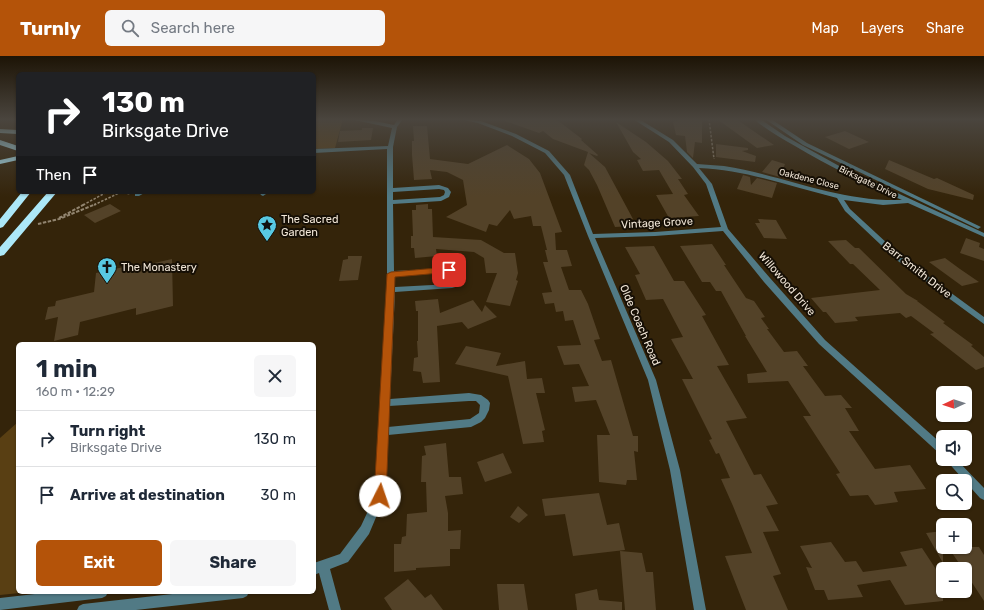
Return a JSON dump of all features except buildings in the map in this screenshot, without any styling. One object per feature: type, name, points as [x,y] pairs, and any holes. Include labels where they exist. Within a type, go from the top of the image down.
[{"type":"highway","points":[[0,152],[16,148]]},
{"type":"highway","points":[[0,162],[16,158]]},
{"type":"highway","points":[[0,225],[25,194]]},
{"type":"highway","points":[[0,253],[51,194]]},
{"type":"street","name":"Olde Coach Road","points":[[535,145],[548,152],[567,174],[591,236],[652,380],[676,470],[700,610]]},
{"type":"street","name":"Willowood Drive","points":[[675,145],[695,166],[709,184],[725,229],[766,280],[822,342],[936,445]]},
{"type":"street","name":"Birksgate Drive","points":[[796,145],[875,187],[984,235]]},
{"type":"street","name":"Birksgate Drive","points":[[807,145],[984,229]]},
{"type":"street","points":[[316,151],[390,146],[392,202],[391,290],[380,496],[365,530],[344,558],[318,567],[335,610]]},
{"type":"street","name":"Oakdene Close","points":[[695,166],[725,167],[838,196],[890,203],[908,202],[918,198]]},
{"type":"street","points":[[391,190],[439,187],[446,189],[448,192],[447,196],[441,199],[392,202]]},
{"type":"street","name":"Barr Smith Drive","points":[[838,196],[847,210],[900,259],[984,320]]},
{"type":"street","name":"Vintage Grove","points":[[591,236],[655,234],[725,229]]},
{"type":"street","points":[[391,274],[455,270],[460,273],[461,278],[459,283],[452,286],[391,290]]},
{"type":"street","points":[[384,431],[471,423],[479,420],[485,412],[485,403],[478,398],[469,397],[386,403]]},
{"type":"street","points":[[957,466],[984,495]]},
{"type":"street","points":[[0,604],[85,594]]},
{"type":"street","points":[[83,610],[225,594]]},
{"type":"path","points":[[712,145],[715,167]]},
{"type":"path","points":[[49,223],[103,194]]},
{"type":"path","points":[[23,226],[49,223],[116,194]]},
{"type":"shaded area","points":[[316,145],[336,145],[335,148],[316,149]]},
{"type":"shaded area","points":[[16,424],[16,593],[0,595],[0,438]]},
{"type":"place","name":"The Sacred Garden","points":[[267,242]]},
{"type":"place","name":"The Monastery","points":[[107,284]]},
{"type":"route","points":[[380,496],[386,403],[391,274],[449,270]]}]
